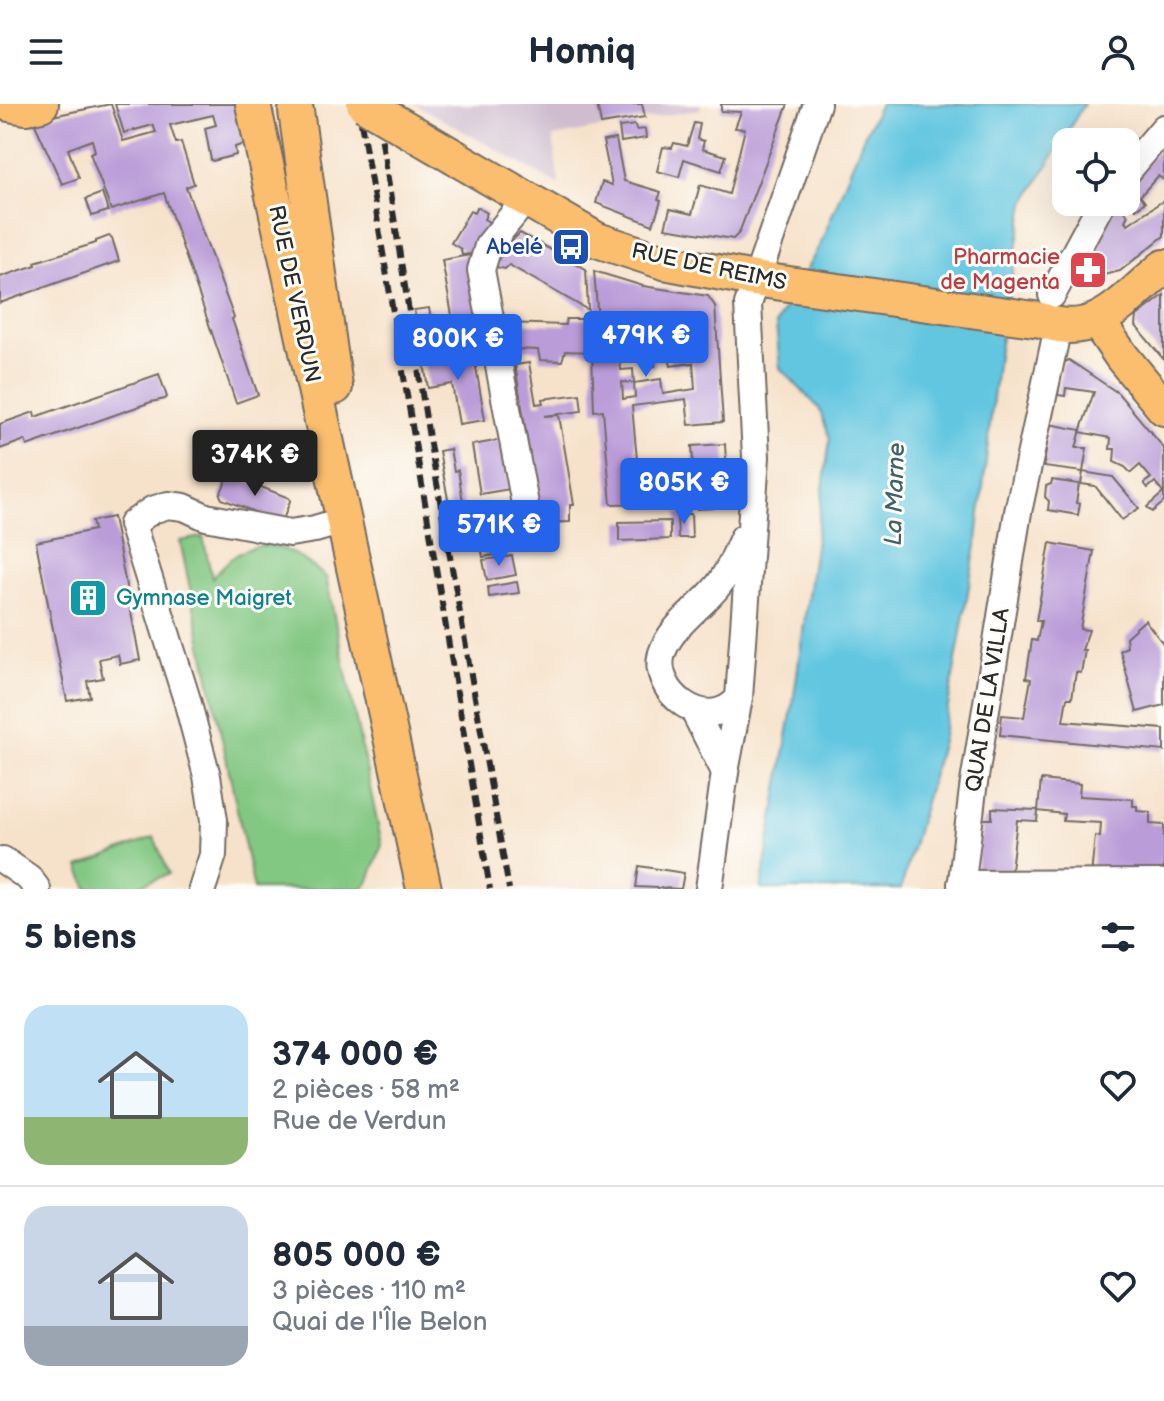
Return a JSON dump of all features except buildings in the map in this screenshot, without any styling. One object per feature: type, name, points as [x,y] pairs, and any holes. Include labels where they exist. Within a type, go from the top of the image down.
[{"type":"main road","points":[[9,104],[26,107],[41,104]]},
{"type":"main road","name":"RUE DE REIMS","points":[[364,104],[597,240],[664,262],[759,288],[1050,314],[1081,326],[1098,322]]},
{"type":"main road","name":"RUE DE VERDUN","points":[[270,111],[343,526],[424,889]]},
{"type":"main road","points":[[1164,267],[1098,322],[1164,408]]},
{"type":"street","points":[[709,889],[739,698],[756,457],[759,288],[817,104]]},
{"type":"street","points":[[1140,156],[1164,128]]},
{"type":"street","points":[[525,504],[481,270],[488,246],[526,199]]},
{"type":"street","name":"QUAI DE LA VILLA","points":[[961,886],[973,789],[1050,314],[1095,216]]},
{"type":"street","points":[[202,889],[213,855],[214,820],[207,776],[187,700],[132,524],[138,517],[168,505],[184,507],[206,517],[290,533],[343,526]]},
{"type":"street","points":[[725,772],[694,711],[676,697],[662,676],[661,655],[669,638],[717,588],[750,524]]},
{"type":"street","points":[[694,711],[713,715],[734,705],[739,698]]},
{"type":"street","points":[[1,861],[13,889]]},
{"type":"street","points":[[1,861],[29,878],[37,889]]},
{"type":"street","points":[[961,886],[1164,883]]},
{"type":"shaded area","points":[[415,104],[701,104],[700,109],[553,137],[559,185]]},
{"type":"green space","points":[[203,537],[212,578],[232,558],[260,546],[272,546],[295,554],[326,577],[382,845],[368,883],[361,889],[254,889],[180,541]]},
{"type":"green space","points":[[154,837],[169,874],[130,889],[88,889],[79,867]]},
{"type":"water","name":"La Marne","points":[[880,104],[1084,104],[1070,128],[1052,128],[1052,158],[1025,203],[998,355],[977,540],[942,741],[901,889],[761,889],[794,696],[830,439],[819,408],[780,368],[776,324],[820,245]]},
{"type":"railway","points":[[358,104],[490,889]]},
{"type":"railway","points":[[376,104],[430,444],[509,889]]},
{"type":"place","name":"Abelé","points":[[571,247]]},
{"type":"place","name":"Pharmacie de Magenta","points":[[1088,270]]},
{"type":"place","name":"Gymnase Maigret","points":[[88,598]]}]
